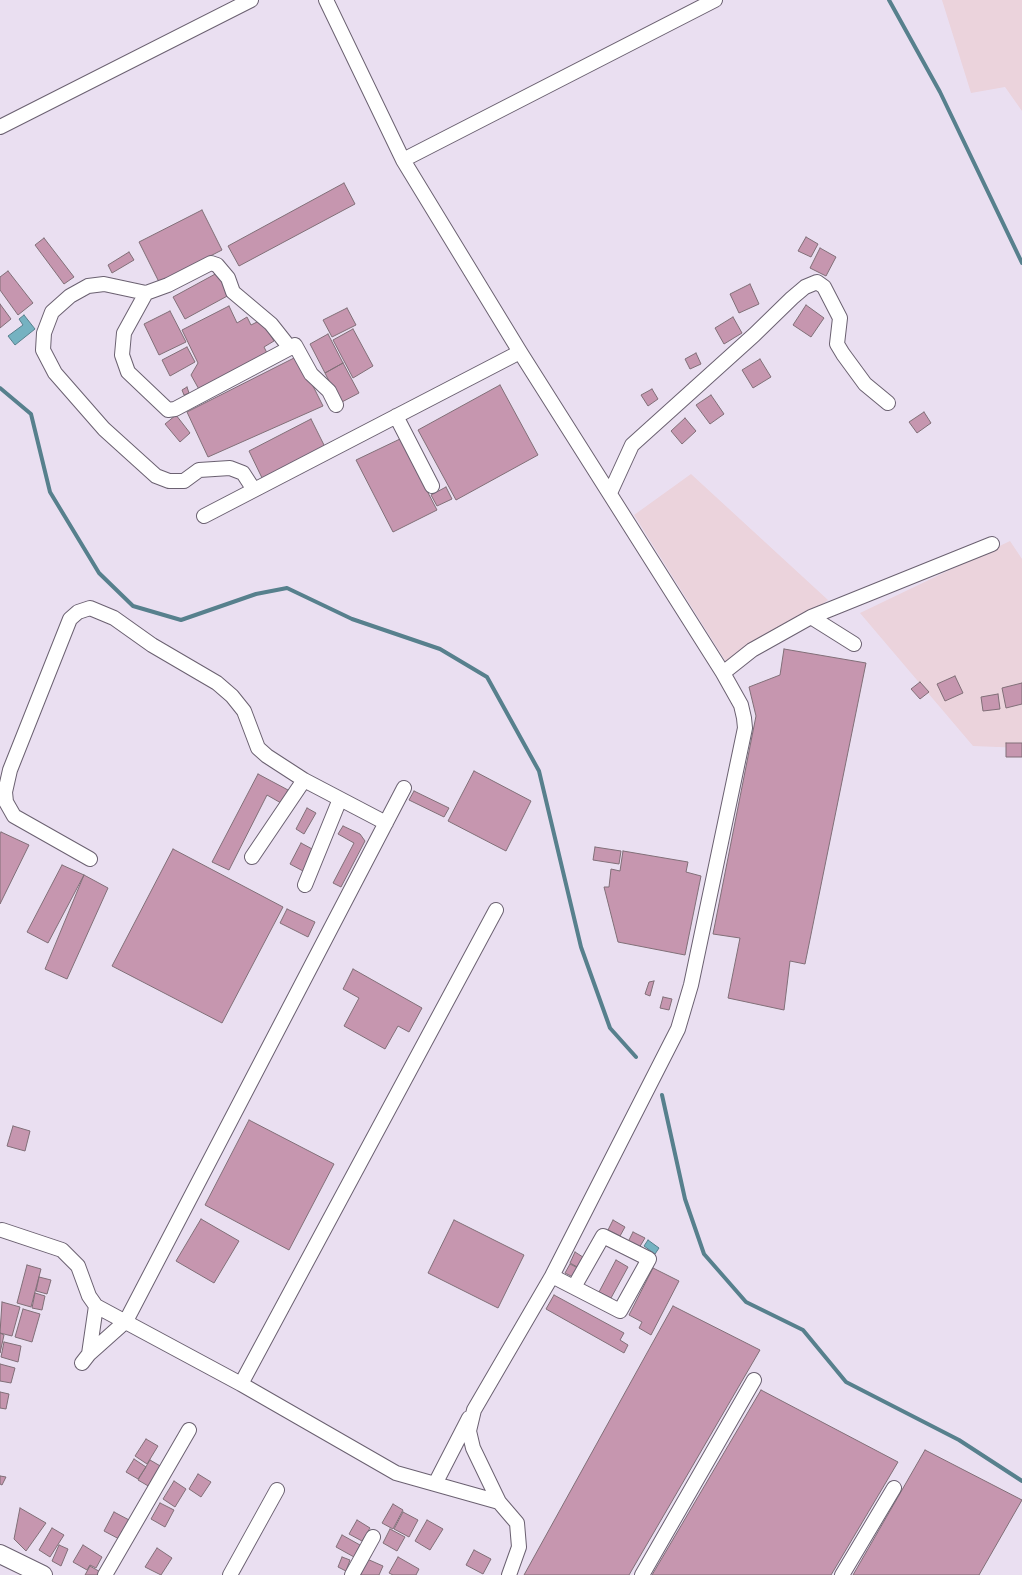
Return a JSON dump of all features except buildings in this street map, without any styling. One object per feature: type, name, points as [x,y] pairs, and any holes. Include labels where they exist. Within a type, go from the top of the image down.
[{"type":"main road","points":[[0,1554],[43,1575]]},
{"type":"street","points":[[0,126],[251,0]]},
{"type":"street","points":[[326,0],[403,160],[520,352],[723,673],[741,705],[745,728],[691,985],[678,1029],[552,1276],[474,1410],[435,1484]]},
{"type":"street","points":[[403,160],[715,0]]},
{"type":"street","points":[[254,490],[243,473],[230,468],[199,470],[184,481],[169,481],[156,476],[104,429],[55,372],[43,350],[44,333],[52,312],[88,286],[104,284],[146,293],[168,285],[211,263],[217,265],[228,278],[233,292],[244,304],[267,320],[290,348]]},
{"type":"street","points":[[610,493],[632,445],[754,335],[792,298],[805,287],[817,282],[824,287],[840,318],[837,344],[866,384],[888,403]]},
{"type":"street","points":[[146,293],[124,333],[122,355],[128,372],[168,410],[175,409],[295,345],[311,374],[330,391],[336,405]]},
{"type":"street","points":[[204,516],[520,352]]},
{"type":"street","points":[[396,416],[432,486]]},
{"type":"street","points":[[723,673],[752,650],[811,617],[992,544]]},
{"type":"street","points":[[90,859],[14,816],[6,802],[10,770],[70,619],[78,612],[90,608],[101,611],[152,645],[217,682],[244,711],[258,748],[267,756],[304,780],[386,824]]},
{"type":"street","points":[[811,617],[854,644]]},
{"type":"street","points":[[252,857],[304,780]]},
{"type":"street","points":[[96,1306],[85,1358],[126,1321],[404,788]]},
{"type":"street","points":[[305,885],[340,799]]},
{"type":"street","points":[[241,1384],[496,910]]},
{"type":"street","points":[[2,1230],[62,1250],[78,1266],[89,1296],[96,1306],[241,1384],[396,1473],[499,1502]]},
{"type":"street","points":[[552,1276],[620,1312],[649,1259],[603,1236],[574,1287]]},
{"type":"street","points":[[642,1575],[754,1380]]},
{"type":"street","points":[[474,1410],[469,1431],[473,1448],[499,1502],[517,1523],[519,1547],[508,1575]]},
{"type":"street","points":[[105,1575],[189,1430]]},
{"type":"street","points":[[842,1575],[894,1488]]},
{"type":"street","points":[[230,1575],[277,1490]]},
{"type":"street","points":[[352,1575],[373,1537]]},
{"type":"shaded area","points":[[942,0],[1022,0],[1022,111],[1005,87],[971,93]]},
{"type":"shaded area","points":[[691,474],[828,600],[731,670],[634,515]]},
{"type":"shaded area","points":[[1010,541],[1022,559],[1022,748],[973,746],[860,613]]},
{"type":"water","points":[[24,315],[35,329],[15,345],[8,336],[23,325],[19,319]]},
{"type":"water","points":[[648,1240],[659,1248],[655,1254],[644,1246]]},
{"type":"waterway","points":[[889,0],[940,92],[1022,263]]},
{"type":"waterway","points":[[0,388],[31,414],[50,492],[99,573],[133,606],[181,620],[256,594],[287,588],[352,619],[440,649],[487,677],[539,771],[581,947],[610,1028],[636,1057]]},
{"type":"waterway","points":[[662,1095],[685,1199],[704,1254],[746,1302],[803,1330],[846,1382],[959,1440],[1022,1481]]}]
